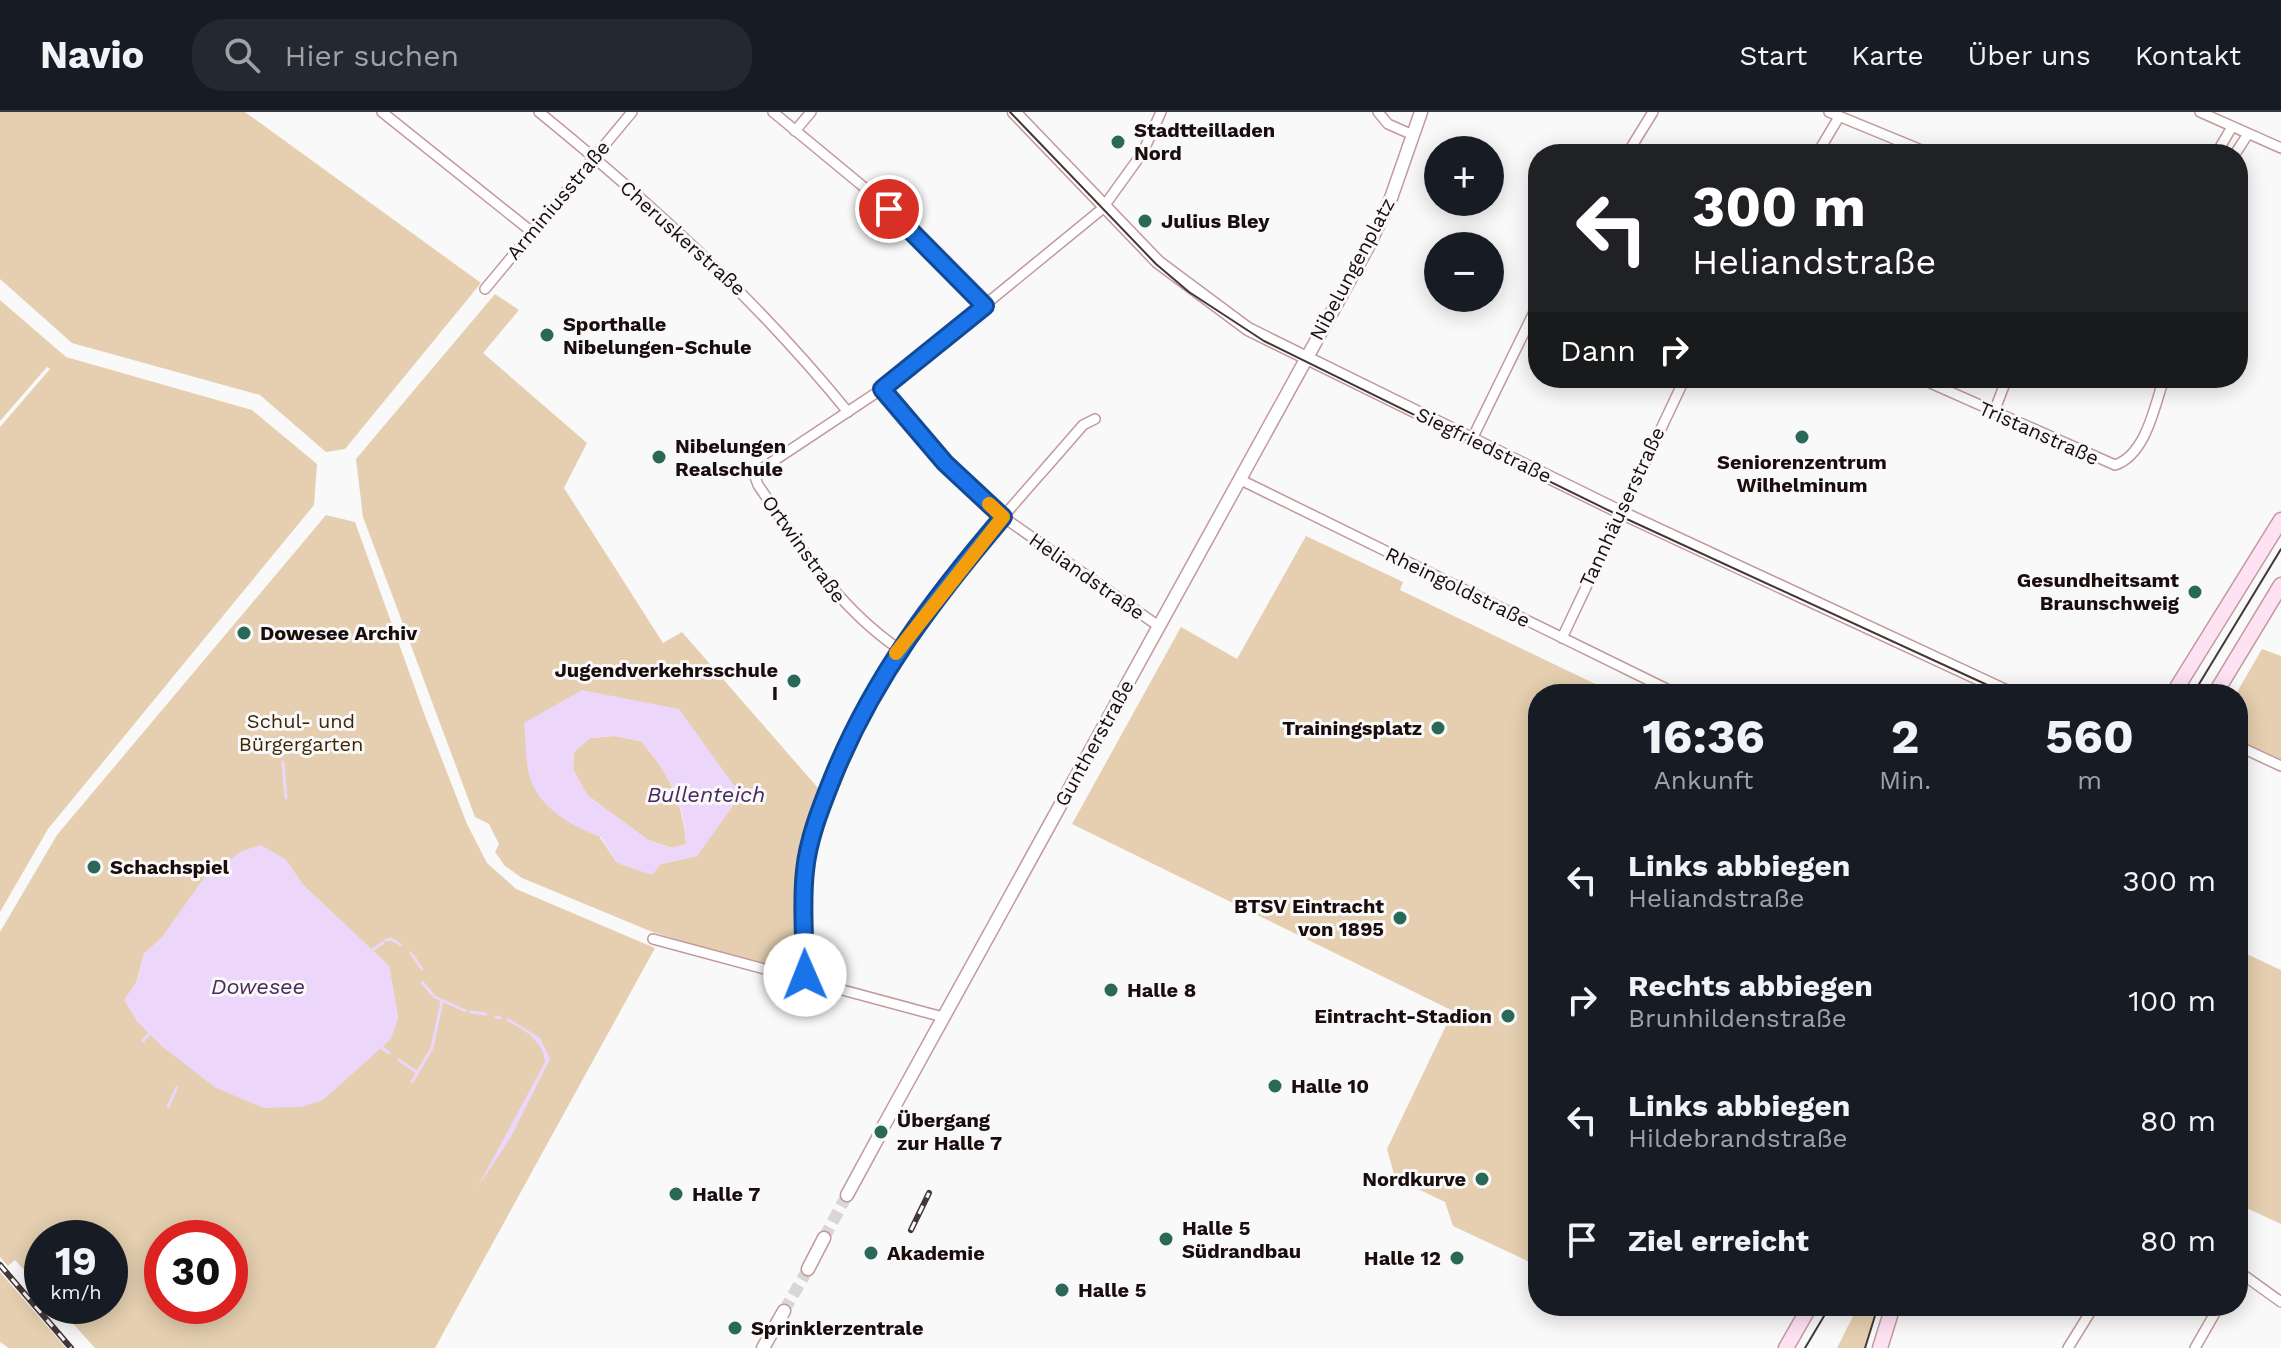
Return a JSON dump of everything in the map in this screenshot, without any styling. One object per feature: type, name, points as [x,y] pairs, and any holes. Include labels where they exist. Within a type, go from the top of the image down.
[{"type":"main road","points":[[2179,684],[2281,520]]},
{"type":"main road","points":[[2222,684],[2277,602],[2281,585]]},
{"type":"main road","points":[[1786,1348],[1804,1316]]},
{"type":"main road","points":[[1880,1348],[1890,1316]]},
{"type":"street","points":[[382,112],[532,232]]},
{"type":"street","name":"Cheruskerstraße","points":[[539,112],[594,157],[738,287],[782,333],[848,412]]},
{"type":"street","name":"Arminiusstraße","points":[[485,289],[632,112]]},
{"type":"street","points":[[773,112],[885,206],[985,306]]},
{"type":"street","points":[[795,131],[811,112]]},
{"type":"street","name":"Siegfriedstraße","points":[[1014,112],[1158,262],[1205,300],[1248,329],[1620,512],[1990,684]]},
{"type":"street","points":[[848,412],[882,389],[1105,206],[1143,152],[1161,112]]},
{"type":"street","name":"Nibelungenplatz","points":[[1304,358],[1382,220],[1421,112]]},
{"type":"street","points":[[1633,144],[1653,112]]},
{"type":"street","points":[[2200,112],[2281,148]]},
{"type":"street","points":[[1378,113],[1388,124],[1413,135]]},
{"type":"street","points":[[1821,144],[1834,114],[1907,144]]},
{"type":"street","points":[[2222,144],[2232,127]]},
{"type":"street","points":[[2242,144],[2248,134]]},
{"type":"street","points":[[1472,439],[1528,324]]},
{"type":"street","name":"Guntherstraße","points":[[847,1195],[1304,358]]},
{"type":"street","name":"Tannhäuserstraße","points":[[1562,638],[1680,388]]},
{"type":"street","name":"Tristanstraße","points":[[1941,388],[2115,465],[2131,457],[2160,388]]},
{"type":"street","points":[[1994,412],[2003,388]]},
{"type":"street","name":"Heliandstraße","points":[[882,389],[942,458],[1003,517],[1157,625]]},
{"type":"street","name":"Ortwinstraße","points":[[848,412],[754,474],[758,485],[836,595],[856,617],[899,649]]},
{"type":"street","points":[[809,983],[805,975],[804,893],[814,829],[855,727],[899,649],[1003,517],[1083,425],[1095,419]]},
{"type":"street","name":"Rheingoldstraße","points":[[1239,479],[1656,684]]},
{"type":"street","points":[[2248,751],[2281,766]]},
{"type":"street","points":[[653,939],[943,1017]]},
{"type":"street","points":[[808,1269],[824,1238]]},
{"type":"street","points":[[2248,1279],[2281,1302]]},
{"type":"street","points":[[763,1348],[784,1311]]},
{"type":"street","points":[[2068,1348],[2088,1316]]},
{"type":"street","points":[[2195,1348],[2213,1316]]},
{"type":"green space","points":[[0,112],[245,112],[481,283],[345,449],[326,452],[260,395],[72,343],[0,279]]},
{"type":"green space","points":[[495,294],[519,310],[483,353],[587,443],[564,488],[663,643],[682,632],[818,788],[796,862],[797,977],[650,931],[522,878],[505,866],[495,852],[499,844],[489,824],[475,817],[363,517],[356,459]],"holes":[[[679,709],[697,856],[661,864],[617,863],[524,723]]]},
{"type":"green space","points":[[0,300],[66,357],[252,410],[317,464],[314,505],[48,829],[0,912],[0,427],[50,369],[47,367],[0,421]]},
{"type":"green space","name":"Schul- und Bürgergarten","points":[[326,515],[355,522],[425,716],[467,824],[487,863],[516,889],[655,948],[435,1348],[95,1348],[73,1324],[128,1324],[128,1220],[24,1220],[24,1270],[15,1260],[8,1266],[0,1257],[0,932],[57,835]],"holes":[[[285,859],[303,885],[389,966],[398,1018],[336,1084],[334,1090],[164,1048],[137,1021],[130,1005],[144,954],[162,937]]]},
{"type":"green space","name":"BTSV Eintracht von 1895","points":[[1306,536],[1403,582],[1400,590],[1595,684],[1528,684],[1528,1261],[1453,1226],[1445,1202],[1395,1178],[1387,1149],[1453,1011],[1072,824],[1181,627],[1237,659]]},
{"type":"green space","points":[[2262,649],[2281,656],[2281,761],[2248,746],[2248,684],[2242,684]]},
{"type":"green space","points":[[614,736],[641,741],[659,765],[678,801],[686,844],[672,848],[648,840],[587,795],[573,769],[574,752],[590,738]]},
{"type":"green space","points":[[2248,955],[2281,970],[2281,1224],[2248,1209]]},
{"type":"green space","points":[[0,1272],[24,1300],[24,1324],[45,1324],[66,1348],[9,1348],[0,1342]]},
{"type":"green space","points":[[1853,1316],[1874,1316],[1864,1348],[1837,1348]]},
{"type":"water","name":"Bullenteich","points":[[582,690],[679,709],[741,795],[697,856],[661,864],[652,875],[617,863],[601,837],[568,822],[547,806],[533,786],[528,768],[524,723]],"holes":[[[614,736],[641,741],[673,789],[682,814],[686,844],[672,848],[648,840],[587,795],[573,769],[574,752],[590,738]]]},
{"type":"water","name":"Dowesee","points":[[261,845],[285,859],[303,885],[389,966],[398,1018],[391,1039],[323,1100],[301,1107],[264,1108],[216,1088],[164,1048],[137,1021],[124,1000],[137,981],[144,954],[162,937],[204,878],[242,851]]},
{"type":"water","points":[[507,1017],[540,1038],[550,1059],[511,1137],[476,1190],[545,1062],[537,1043],[507,1021]]},
{"type":"waterway","points":[[283,762],[286,798]]},
{"type":"waterway","points":[[386,940],[391,939],[401,945]]},
{"type":"waterway","points":[[372,950],[383,943]]},
{"type":"waterway","points":[[411,953],[422,969]]},
{"type":"waterway","points":[[422,982],[433,995]]},
{"type":"waterway","points":[[435,997],[466,1011]]},
{"type":"waterway","points":[[412,1082],[432,1048],[442,1001]]},
{"type":"waterway","points":[[471,1012],[486,1014]]},
{"type":"waterway","points":[[496,1017],[500,1018]]},
{"type":"waterway","points":[[143,1041],[153,1029]]},
{"type":"waterway","points":[[382,1048],[389,1053]]},
{"type":"waterway","points":[[399,1060],[418,1073]]},
{"type":"waterway","points":[[168,1107],[177,1087]]},
{"type":"tunnel","points":[[824,1238],[847,1195]]},
{"type":"tunnel","points":[[784,1311],[808,1269]]},
{"type":"tram line","points":[[1010,112],[1156,264],[1189,292],[1264,341],[1618,515],[1985,684]]},
{"type":"tram line","points":[[2199,684],[2281,549]]},
{"type":"tram line","points":[[1805,1348],[1824,1316]]},
{"type":"tram line","points":[[1865,1348],[1875,1316]]},
{"type":"railway","points":[[911,1230],[929,1193]]},
{"type":"railway","points":[[0,1265],[71,1348]]},
{"type":"slow traffic","points":[[896,653],[928,608],[1003,517],[989,504]]},
{"type":"place","name":"Stadtteilladen Nord","points":[[1118,142]]},
{"type":"place","name":"Julius Bley","points":[[1145,221]]},
{"type":"place","name":"Sporthalle Nibelungen-Schule","points":[[547,335]]},
{"type":"place","name":"Seniorenzentrum Wilhelminum","points":[[1802,437]]},
{"type":"place","name":"Nibelungen Realschule","points":[[659,457]]},
{"type":"place","name":"Gesundheitsamt Braunschweig","points":[[2195,592]]},
{"type":"place","name":"Dowesee Archiv","points":[[244,633]]},
{"type":"place","name":"Jugendverkehrsschule I","points":[[794,681]]},
{"type":"place","name":"Trainingsplatz","points":[[1438,728]]},
{"type":"place","name":"Schachspiel","points":[[94,867]]},
{"type":"place","name":"BTSV Eintracht von 1895","points":[[1400,918]]},
{"type":"place","name":"Halle 8","points":[[1111,990]]},
{"type":"place","name":"Eintracht-Stadion","points":[[1508,1016]]},
{"type":"place","name":"Halle 10","points":[[1275,1086]]},
{"type":"place","name":"Übergang zur Halle 7","points":[[881,1132]]},
{"type":"place","name":"Nordkurve","points":[[1482,1179]]},
{"type":"place","name":"Halle 7","points":[[676,1194]]},
{"type":"place","name":"Halle 5 Südrandbau","points":[[1166,1239]]},
{"type":"place","name":"Akademie","points":[[871,1253]]},
{"type":"place","name":"Halle 12","points":[[1457,1258]]},
{"type":"place","name":"Halle 5","points":[[1062,1290]]},
{"type":"place","name":"Sprinklerzentrale","points":[[735,1328]]},
{"type":"route","points":[[805,975],[804,893],[808,851],[827,790],[850,736],[884,671],[912,630],[1003,517],[945,463],[882,389],[985,306],[889,209]]}]
